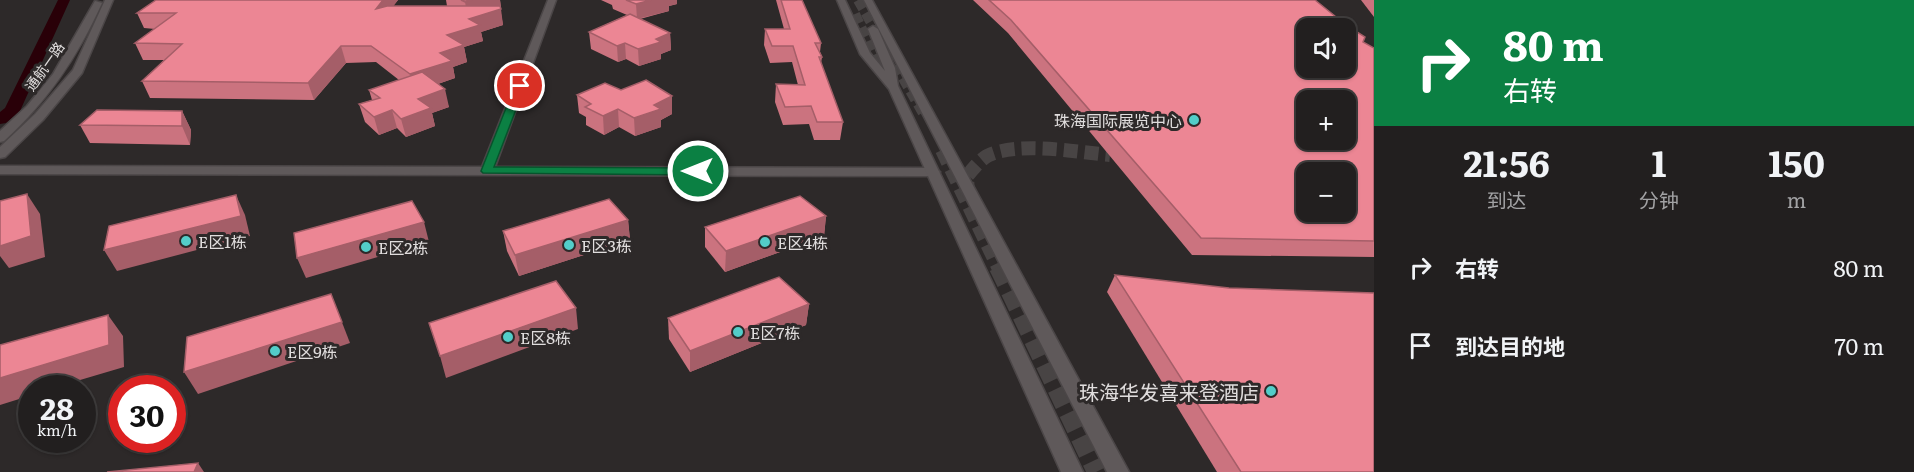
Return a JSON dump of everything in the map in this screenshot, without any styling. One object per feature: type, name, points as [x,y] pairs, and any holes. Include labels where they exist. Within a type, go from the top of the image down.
[{"type":"main road","name":"通航一路","points":[[0,138],[20,122],[51,88],[70,59],[99,0]]},
{"type":"main road","points":[[0,154],[39,117],[78,71],[109,0]]},
{"type":"main road","points":[[487,171],[552,0]]},
{"type":"main road","points":[[841,0],[865,54],[894,88]]},
{"type":"main road","points":[[860,0],[890,68],[894,88],[1072,472]]},
{"type":"main road","points":[[868,0],[1118,472]]},
{"type":"main road","points":[[0,170],[933,172]]},
{"type":"building","points":[[156,0],[383,0],[376,9],[387,6],[500,6],[501,9],[469,19],[480,25],[447,35],[464,45],[440,53],[452,61],[410,74],[371,46],[341,46],[308,83],[142,81],[182,44],[135,43],[176,13],[137,13]]},
{"type":"building","points":[[626,0],[651,0],[636,4]]},
{"type":"building","points":[[781,0],[802,0],[821,43],[815,43],[822,57],[819,57],[843,122],[817,122],[811,106],[785,107],[776,84],[805,85],[793,46],[772,46],[765,29],[790,29]]},
{"type":"building","name":"珠海国际展览中心","points":[[989,0],[1315,0],[1337,18],[1296,18],[1296,78],[1356,78],[1356,31],[1365,37],[1363,42],[1374,48],[1374,241],[1201,238],[1011,20]]},
{"type":"building","points":[[630,14],[670,33],[656,39],[661,42],[638,49],[625,43],[617,46],[589,32]]},
{"type":"building","points":[[422,72],[445,89],[418,99],[431,108],[401,119],[392,110],[374,117],[359,104],[380,98],[369,90]]},
{"type":"building","points":[[646,80],[672,96],[654,105],[661,109],[634,118],[618,109],[603,116],[585,107],[591,104],[577,95],[605,83],[621,90]]},
{"type":"building","points":[[97,110],[182,111],[182,126],[80,125]]},
{"type":"building","points":[[27,194],[31,236],[0,246],[0,201]]},
{"type":"building","points":[[236,195],[241,216],[104,250],[109,226]]},
{"type":"building","points":[[800,196],[826,216],[726,251],[705,227]]},
{"type":"building","points":[[609,199],[628,220],[515,255],[503,231]]},
{"type":"building","points":[[412,201],[424,222],[297,258],[294,233]]},
{"type":"building","name":"珠海华发喜来登酒店","points":[[1115,275],[1229,288],[1374,293],[1374,472],[1241,472]]},
{"type":"building","points":[[779,277],[809,304],[690,351],[668,318]]},
{"type":"building","points":[[556,281],[576,308],[440,356],[429,323]]},
{"type":"building","points":[[331,294],[342,322],[184,372],[187,337]]},
{"type":"building","points":[[108,315],[109,345],[0,378],[0,345]]},
{"type":"building","points":[[198,463],[194,472],[107,472]]},
{"type":"waterway","points":[[0,119],[12,111],[64,0]]},
{"type":"tunnel","points":[[858,0],[924,115]]},
{"type":"tunnel","points":[[855,14],[885,79]]},
{"type":"tunnel","points":[[968,196],[967,176],[984,158],[1000,152],[1031,148],[1110,155]]},
{"type":"tunnel","points":[[942,150],[999,269]]},
{"type":"tunnel","points":[[998,267],[1096,472]]},
{"type":"place","name":"珠海国际展览中心","points":[[1194,120]]},
{"type":"place","name":"E区1栋","points":[[186,241]]},
{"type":"place","name":"E区4栋","points":[[765,242]]},
{"type":"place","name":"E区3栋","points":[[569,245]]},
{"type":"place","name":"E区2栋","points":[[366,247]]},
{"type":"place","name":"E区7栋","points":[[738,332]]},
{"type":"place","name":"E区8栋","points":[[508,337]]},
{"type":"place","name":"E区9栋","points":[[275,351]]},
{"type":"place","name":"珠海华发喜来登酒店","points":[[1271,391]]},
{"type":"route","points":[[520,86],[487,171],[698,171]]}]
